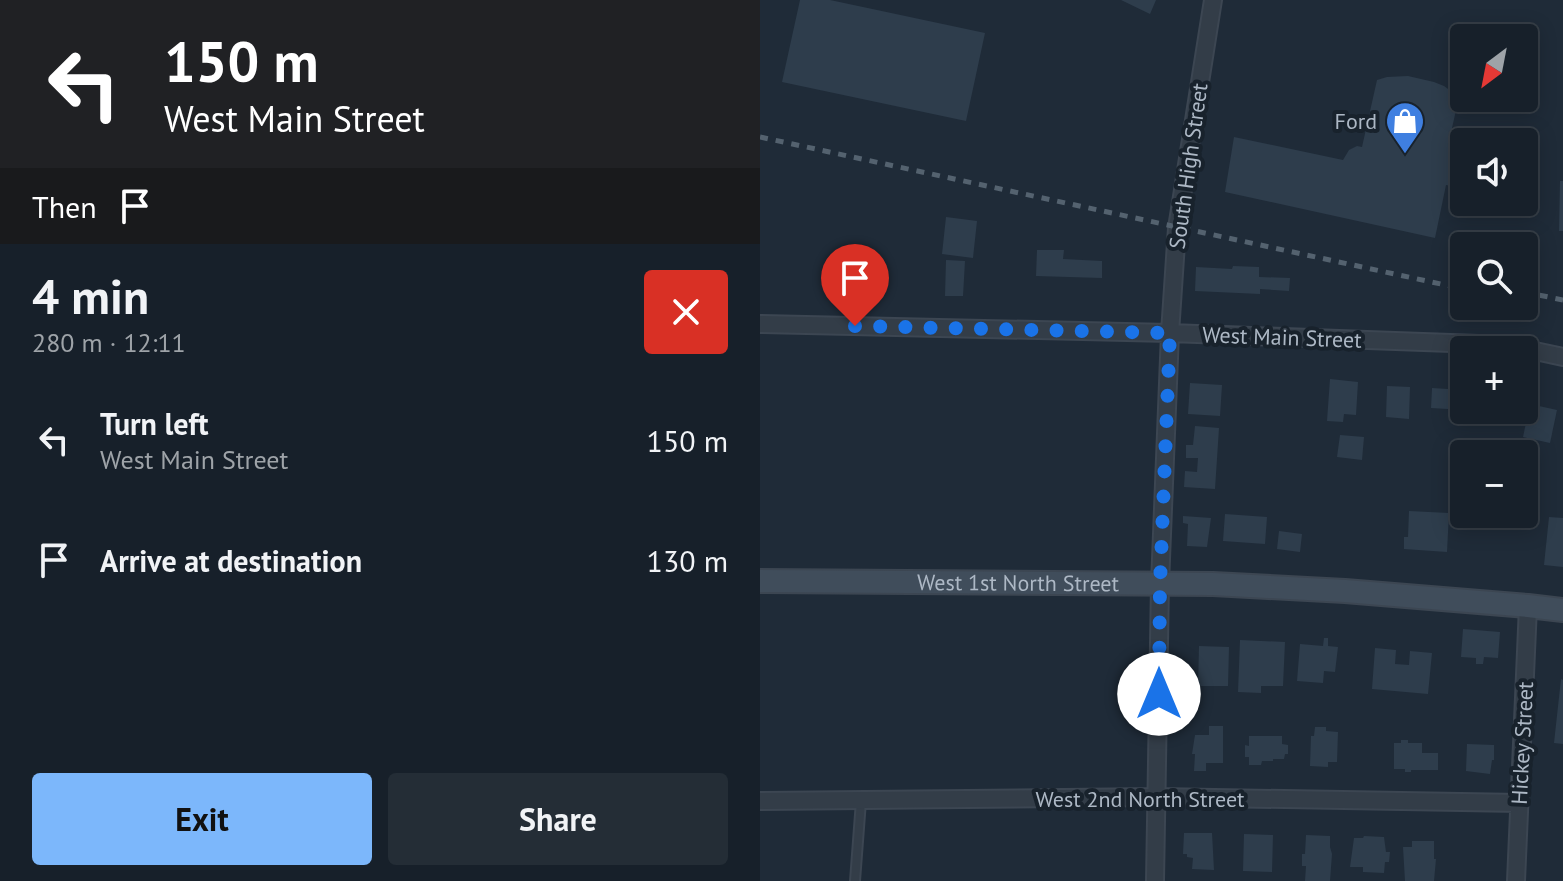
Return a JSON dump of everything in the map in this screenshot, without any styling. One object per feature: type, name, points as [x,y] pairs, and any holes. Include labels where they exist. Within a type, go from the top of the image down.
[{"type":"main road","name":"West 1st North Street","points":[[760,581],[1213,584],[1345,591],[1563,610]]},
{"type":"street","name":"South High Street","points":[[1155,881],[1160,584],[1170,333],[1177,228],[1213,0]]},
{"type":"street","name":"West Main Street","points":[[760,324],[1170,333],[1507,345],[1563,357]]},
{"type":"street","name":"Hickey Street","points":[[1516,881],[1528,606]]},
{"type":"street","name":"West 2nd North Street","points":[[760,801],[1158,797],[1520,803]]},
{"type":"lane","points":[[855,881],[862,800]]},
{"type":"building","points":[[800,0],[830,0],[985,33],[966,121],[782,82]]},
{"type":"building","points":[[1121,0],[1156,0],[1150,14]]},
{"type":"building","name":"Ford","points":[[1408,76],[1434,82],[1450,90],[1450,112],[1456,112],[1450,128],[1450,186],[1446,185],[1435,238],[1225,192],[1234,137],[1343,160],[1349,150],[1362,147],[1377,80]]},
{"type":"building","points":[[1560,181],[1563,181],[1563,231],[1559,231]]},
{"type":"building","points":[[946,217],[977,221],[973,258],[942,254]]},
{"type":"building","points":[[1037,250],[1064,250],[1063,259],[1102,261],[1102,278],[1036,276]]},
{"type":"building","points":[[946,260],[965,261],[963,296],[945,296]]},
{"type":"building","points":[[1233,266],[1259,267],[1259,277],[1290,278],[1289,291],[1260,289],[1260,294],[1195,291],[1196,267],[1232,269]]},
{"type":"building","points":[[1330,379],[1358,382],[1356,415],[1344,414],[1343,422],[1327,421]]},
{"type":"building","points":[[1190,383],[1222,385],[1220,416],[1188,414]]},
{"type":"building","points":[[1387,386],[1410,387],[1409,419],[1386,417]]},
{"type":"building","points":[[1432,388],[1450,389],[1450,409],[1431,408]]},
{"type":"building","points":[[1538,406],[1557,410],[1550,443],[1523,437],[1526,424],[1538,424]]},
{"type":"building","points":[[1195,426],[1219,428],[1215,489],[1184,487],[1185,471],[1197,472],[1198,458],[1186,458],[1186,445],[1193,445]]},
{"type":"building","points":[[1340,435],[1364,437],[1362,460],[1337,457]]},
{"type":"building","points":[[1409,511],[1449,513],[1447,552],[1404,549],[1404,537],[1408,537]]},
{"type":"building","points":[[1225,514],[1267,517],[1265,544],[1223,541]]},
{"type":"building","points":[[1183,516],[1211,518],[1207,547],[1187,546],[1188,524],[1183,523]]},
{"type":"building","points":[[1549,517],[1563,518],[1563,567],[1544,565]]},
{"type":"building","points":[[1279,531],[1302,534],[1300,552],[1277,549]]},
{"type":"building","points":[[1463,629],[1500,632],[1498,658],[1484,657],[1483,664],[1476,664],[1476,658],[1461,657]]},
{"type":"building","points":[[1324,638],[1328,638],[1328,646],[1338,647],[1335,672],[1324,671],[1323,683],[1297,681],[1300,644],[1323,646]]},
{"type":"building","points":[[1240,640],[1285,642],[1283,686],[1261,686],[1261,693],[1238,692]]},
{"type":"building","points":[[1199,646],[1229,647],[1228,686],[1198,686]]},
{"type":"building","points":[[1375,648],[1396,650],[1395,664],[1409,665],[1410,651],[1432,653],[1428,694],[1372,689]]},
{"type":"building","points":[[1563,680],[1563,744],[1554,743]]},
{"type":"building","points":[[1209,726],[1223,726],[1223,763],[1206,763],[1206,771],[1194,771],[1195,754],[1192,754],[1195,735],[1209,735]]},
{"type":"building","points":[[1315,727],[1338,732],[1337,762],[1328,762],[1328,767],[1310,766],[1311,736],[1314,736]]},
{"type":"building","points":[[1249,736],[1282,736],[1282,744],[1288,745],[1288,754],[1284,759],[1249,765],[1245,745],[1249,746]]},
{"type":"building","points":[[1401,740],[1422,743],[1422,753],[1438,753],[1438,770],[1405,772],[1405,769],[1394,769],[1394,743],[1401,743]]},
{"type":"building","points":[[1467,744],[1494,745],[1490,774],[1466,771]]},
{"type":"building","points":[[1184,833],[1212,833],[1214,870],[1192,869],[1193,858],[1183,854]]},
{"type":"building","points":[[1244,834],[1273,835],[1272,872],[1243,871]]},
{"type":"building","points":[[1306,835],[1330,836],[1330,881],[1305,881],[1306,866],[1302,866],[1302,854],[1305,854]]},
{"type":"building","points":[[1384,837],[1386,852],[1390,852],[1384,873],[1363,872],[1363,867],[1350,867],[1354,838]]},
{"type":"building","points":[[1412,841],[1434,841],[1434,881],[1405,881],[1403,847],[1412,847]]},
{"type":"railway","points":[[760,137],[1450,286]]},
{"type":"railway","points":[[1538,295],[1563,300]]},
{"type":"place","name":"Ford","points":[[1405,155]]},
{"type":"route","points":[[855,326],[1170,333],[1159,694]]}]
